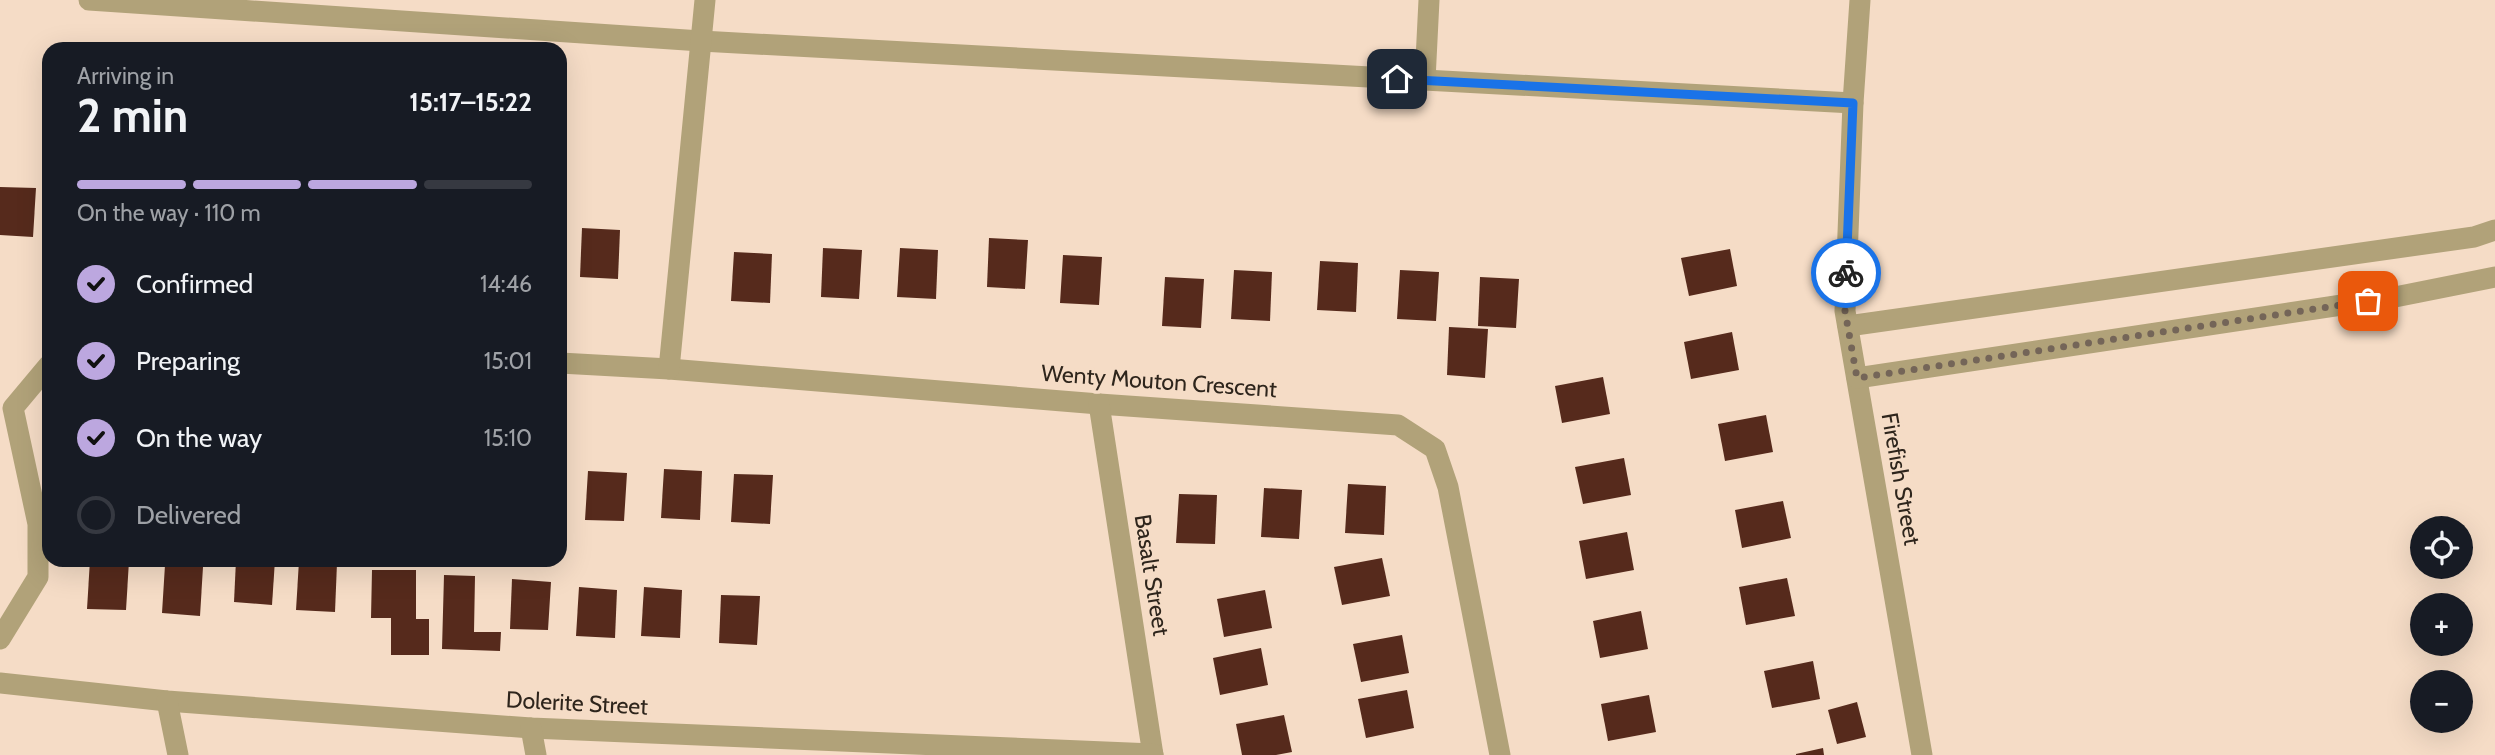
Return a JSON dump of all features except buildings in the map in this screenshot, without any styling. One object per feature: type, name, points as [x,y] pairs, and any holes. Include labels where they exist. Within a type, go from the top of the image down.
[{"type":"street","points":[[89,0],[701,41],[1853,103]]},
{"type":"street","points":[[669,369],[705,0]]},
{"type":"street","points":[[1424,80],[1429,0]]},
{"type":"street","name":"Firefish Street","points":[[1860,0],[1845,311],[1922,755]]},
{"type":"street","points":[[1848,326],[2474,237],[2495,230]]},
{"type":"street","points":[[1857,378],[2395,297],[2495,277]]},
{"type":"street","name":"Wenty Mouton Crescent","points":[[567,363],[1398,425],[1435,449],[1448,487],[1500,755]]},
{"type":"street","points":[[0,639],[38,577],[38,524],[13,408],[42,373]]},
{"type":"street","name":"Basalt Street","points":[[1099,404],[1153,755]]},
{"type":"street","name":"Dolerite Street","points":[[0,683],[167,701],[531,728],[1153,755]]},
{"type":"street","points":[[167,701],[178,755]]},
{"type":"street","points":[[531,728],[537,755]]},
{"type":"way so far","points":[[1846,273],[1845,311],[1857,378],[2368,301]]},
{"type":"route","points":[[1397,79],[1853,103],[1846,273]]}]
